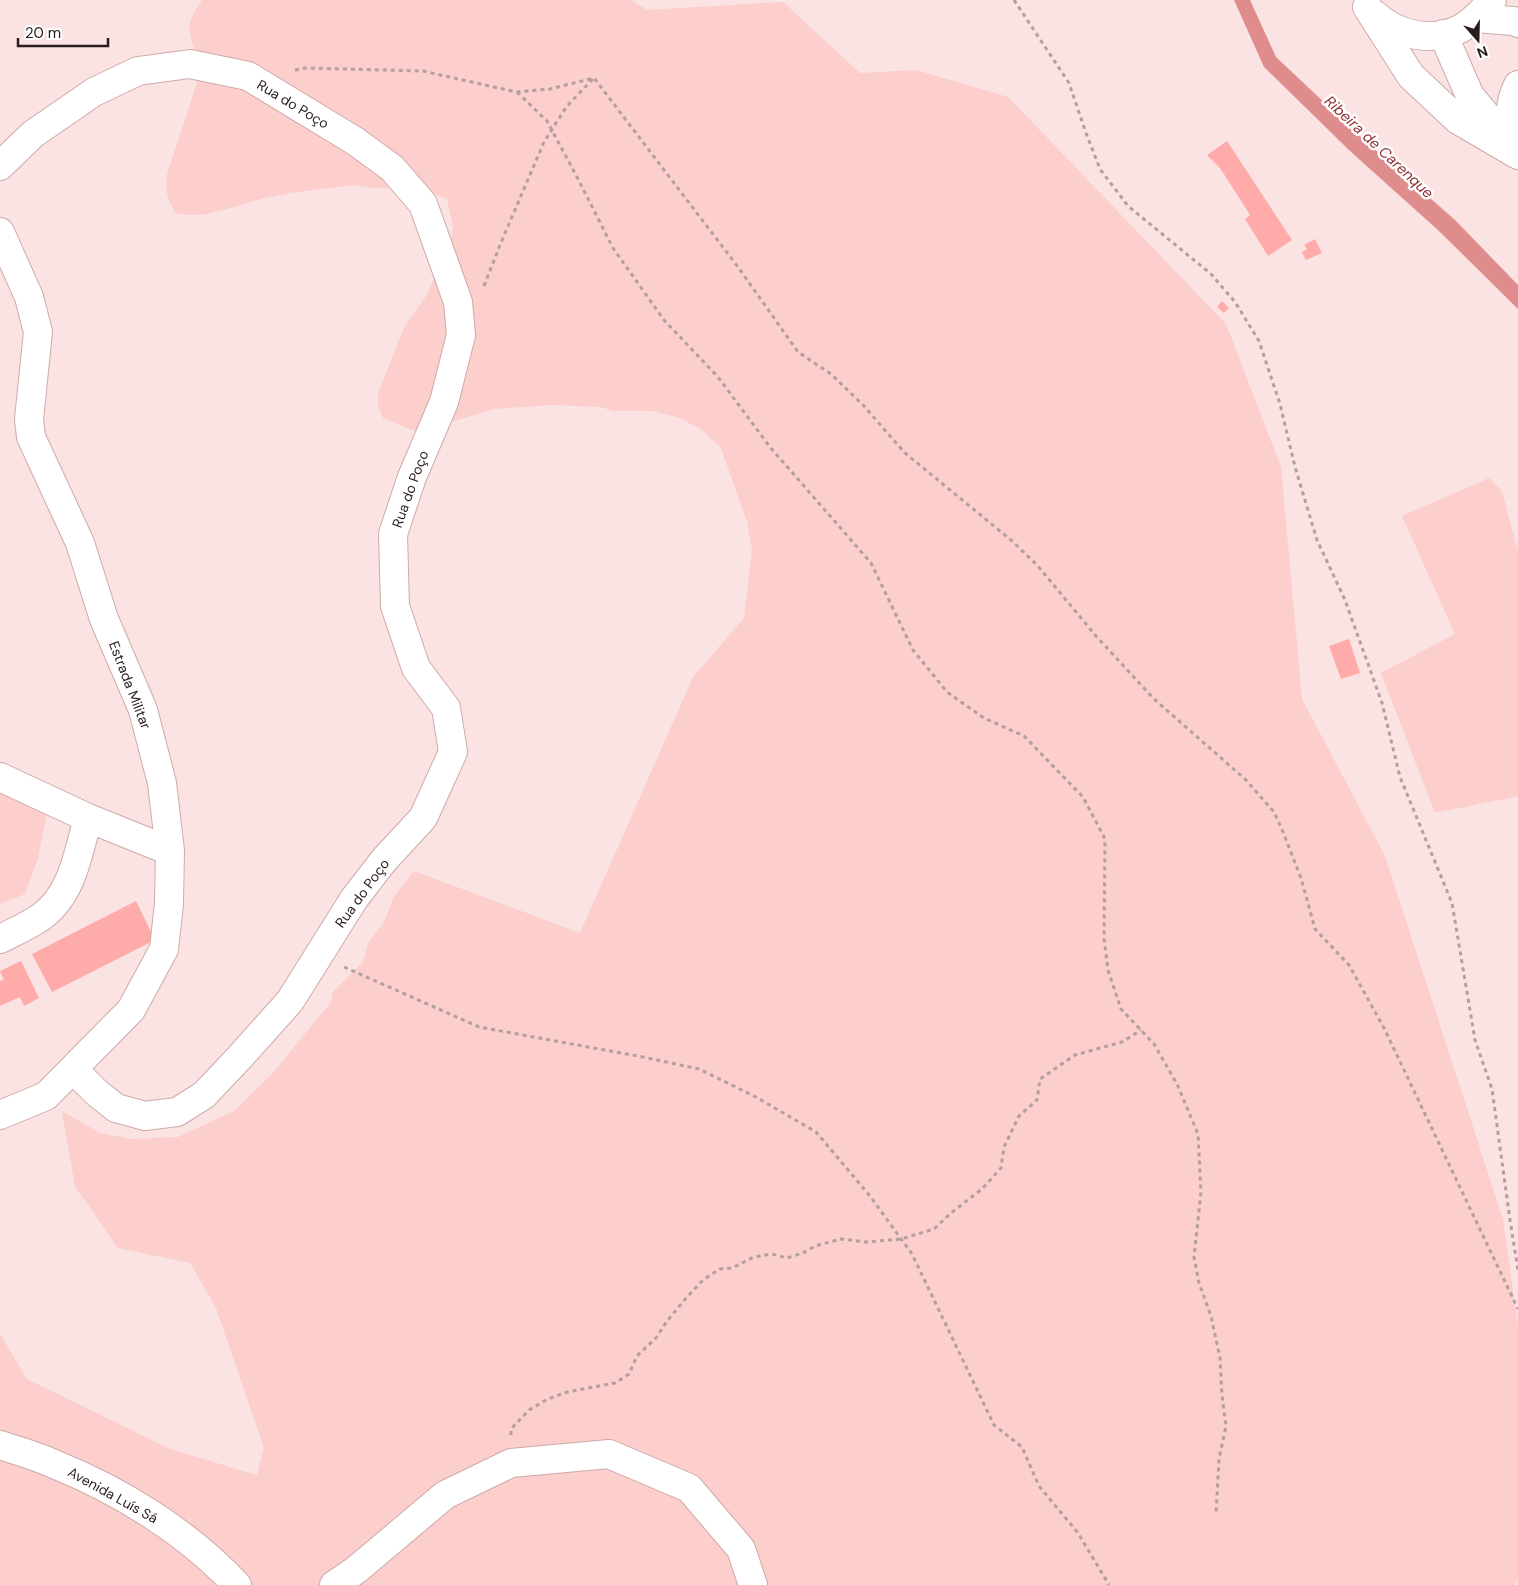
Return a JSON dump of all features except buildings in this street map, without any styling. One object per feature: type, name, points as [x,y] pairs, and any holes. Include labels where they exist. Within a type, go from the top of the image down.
[{"type":"street","points":[[1365,4],[1382,22],[1401,32],[1422,36],[1443,34],[1460,29],[1484,9],[1518,24]]},
{"type":"street","points":[[1365,4],[1411,76],[1458,120],[1518,154]]},
{"type":"street","points":[[1443,34],[1470,96],[1518,154]]},
{"type":"street","name":"Rua do Poço","points":[[0,166],[33,134],[94,92],[138,71],[190,64],[248,76],[355,142],[392,168],[423,204],[458,302],[461,335],[444,402],[412,477],[393,534],[395,606],[416,668],[446,708],[453,752],[424,818],[384,860],[354,898],[290,1001],[240,1058],[204,1094],[177,1112],[145,1116],[116,1108],[97,1093],[74,1070]]},
{"type":"street","points":[[1518,86],[1512,98],[1510,122],[1518,144]]},
{"type":"street","name":"Estrada Militar","points":[[0,232],[29,297],[38,332],[29,419],[31,437],[80,543],[104,619],[143,710],[162,784],[170,851],[169,903],[164,949],[132,1010],[46,1096],[0,1115]]},
{"type":"street","points":[[0,777],[88,818],[170,851]]},
{"type":"street","points":[[0,939],[42,916],[63,894],[71,878],[88,818]]},
{"type":"street","name":"Avenida Luís Sá","points":[[0,1445],[53,1463],[86,1477],[135,1504],[166,1524],[208,1557],[237,1585]]},
{"type":"street","points":[[354,1580],[445,1495],[511,1463],[609,1454],[689,1488],[740,1549],[753,1585]]},
{"type":"path","points":[[1014,0],[1069,83],[1100,169],[1128,206],[1211,274],[1235,302],[1259,341],[1280,404],[1295,467],[1317,540],[1352,619],[1382,703],[1400,777],[1452,903],[1475,1040],[1492,1089],[1518,1270]]},
{"type":"path","points":[[248,76],[305,68],[423,72],[516,92],[550,89],[594,78]]},
{"type":"path","points":[[459,311],[484,288],[500,244],[544,142],[567,106],[594,78]]},
{"type":"path","points":[[594,78],[738,267],[798,352],[831,374],[862,404],[905,453],[1011,540],[1037,565],[1096,636],[1154,700],[1246,780],[1274,812],[1301,878],[1315,929],[1349,965],[1384,1028],[1518,1309]]},
{"type":"path","points":[[516,92],[547,121],[613,248],[664,320],[718,377],[770,447],[871,563],[913,650],[947,692],[984,718],[1024,736],[1083,797],[1105,839],[1104,938],[1108,970],[1121,1009],[1154,1044],[1177,1084],[1198,1134],[1201,1192],[1194,1257],[1198,1283],[1211,1316],[1220,1358],[1226,1426],[1219,1460],[1216,1515]]},
{"type":"path","points":[[319,956],[479,1027],[699,1069],[756,1097],[816,1132],[870,1196],[912,1254],[994,1425],[1022,1447],[1039,1486],[1078,1533],[1109,1585]]},
{"type":"path","points":[[511,1463],[511,1429],[529,1410],[548,1399],[567,1392],[615,1383],[629,1374],[637,1356],[656,1338],[687,1297],[703,1280],[720,1269],[732,1268],[754,1257],[772,1254],[787,1258],[803,1253],[815,1246],[841,1239],[866,1242],[901,1239],[934,1229],[982,1189],[1001,1168],[1004,1147],[1019,1116],[1037,1100],[1040,1079],[1075,1055],[1122,1042],[1141,1030]]},
{"type":"shaded area","points":[[202,0],[631,0],[647,10],[783,2],[860,73],[916,70],[1008,97],[1226,324],[1281,467],[1302,699],[1385,856],[1503,1219],[1518,1326],[1518,1580],[1514,1585],[0,1585],[0,1334],[27,1379],[170,1449],[257,1475],[264,1448],[216,1308],[190,1263],[118,1248],[75,1186],[62,1111],[100,1133],[132,1139],[178,1137],[234,1111],[271,1075],[332,1001],[332,993],[363,962],[369,941],[384,923],[393,898],[414,871],[580,933],[693,677],[744,618],[752,550],[747,522],[721,448],[701,429],[677,417],[652,411],[613,411],[601,407],[551,405],[494,409],[422,431],[409,429],[383,418],[378,406],[378,393],[403,330],[426,296],[451,241],[453,227],[447,199],[413,189],[373,188],[355,185],[277,196],[198,215],[176,213],[167,195],[167,175],[197,82],[196,54],[189,26],[193,14]]},
{"type":"shaded area","points":[[1234,0],[1250,0],[1276,57],[1363,139],[1455,220],[1518,285],[1518,309],[1439,231],[1350,151],[1264,67]]},
{"type":"shaded area","points":[[1489,478],[1502,491],[1518,552],[1518,796],[1435,813],[1381,673],[1455,634],[1402,516]]},
{"type":"shaded area","points":[[0,791],[47,812],[38,858],[25,894],[0,904]]},
{"type":"water label","name":"Ribeira de Carenque","points":[[1379,147]]}]
